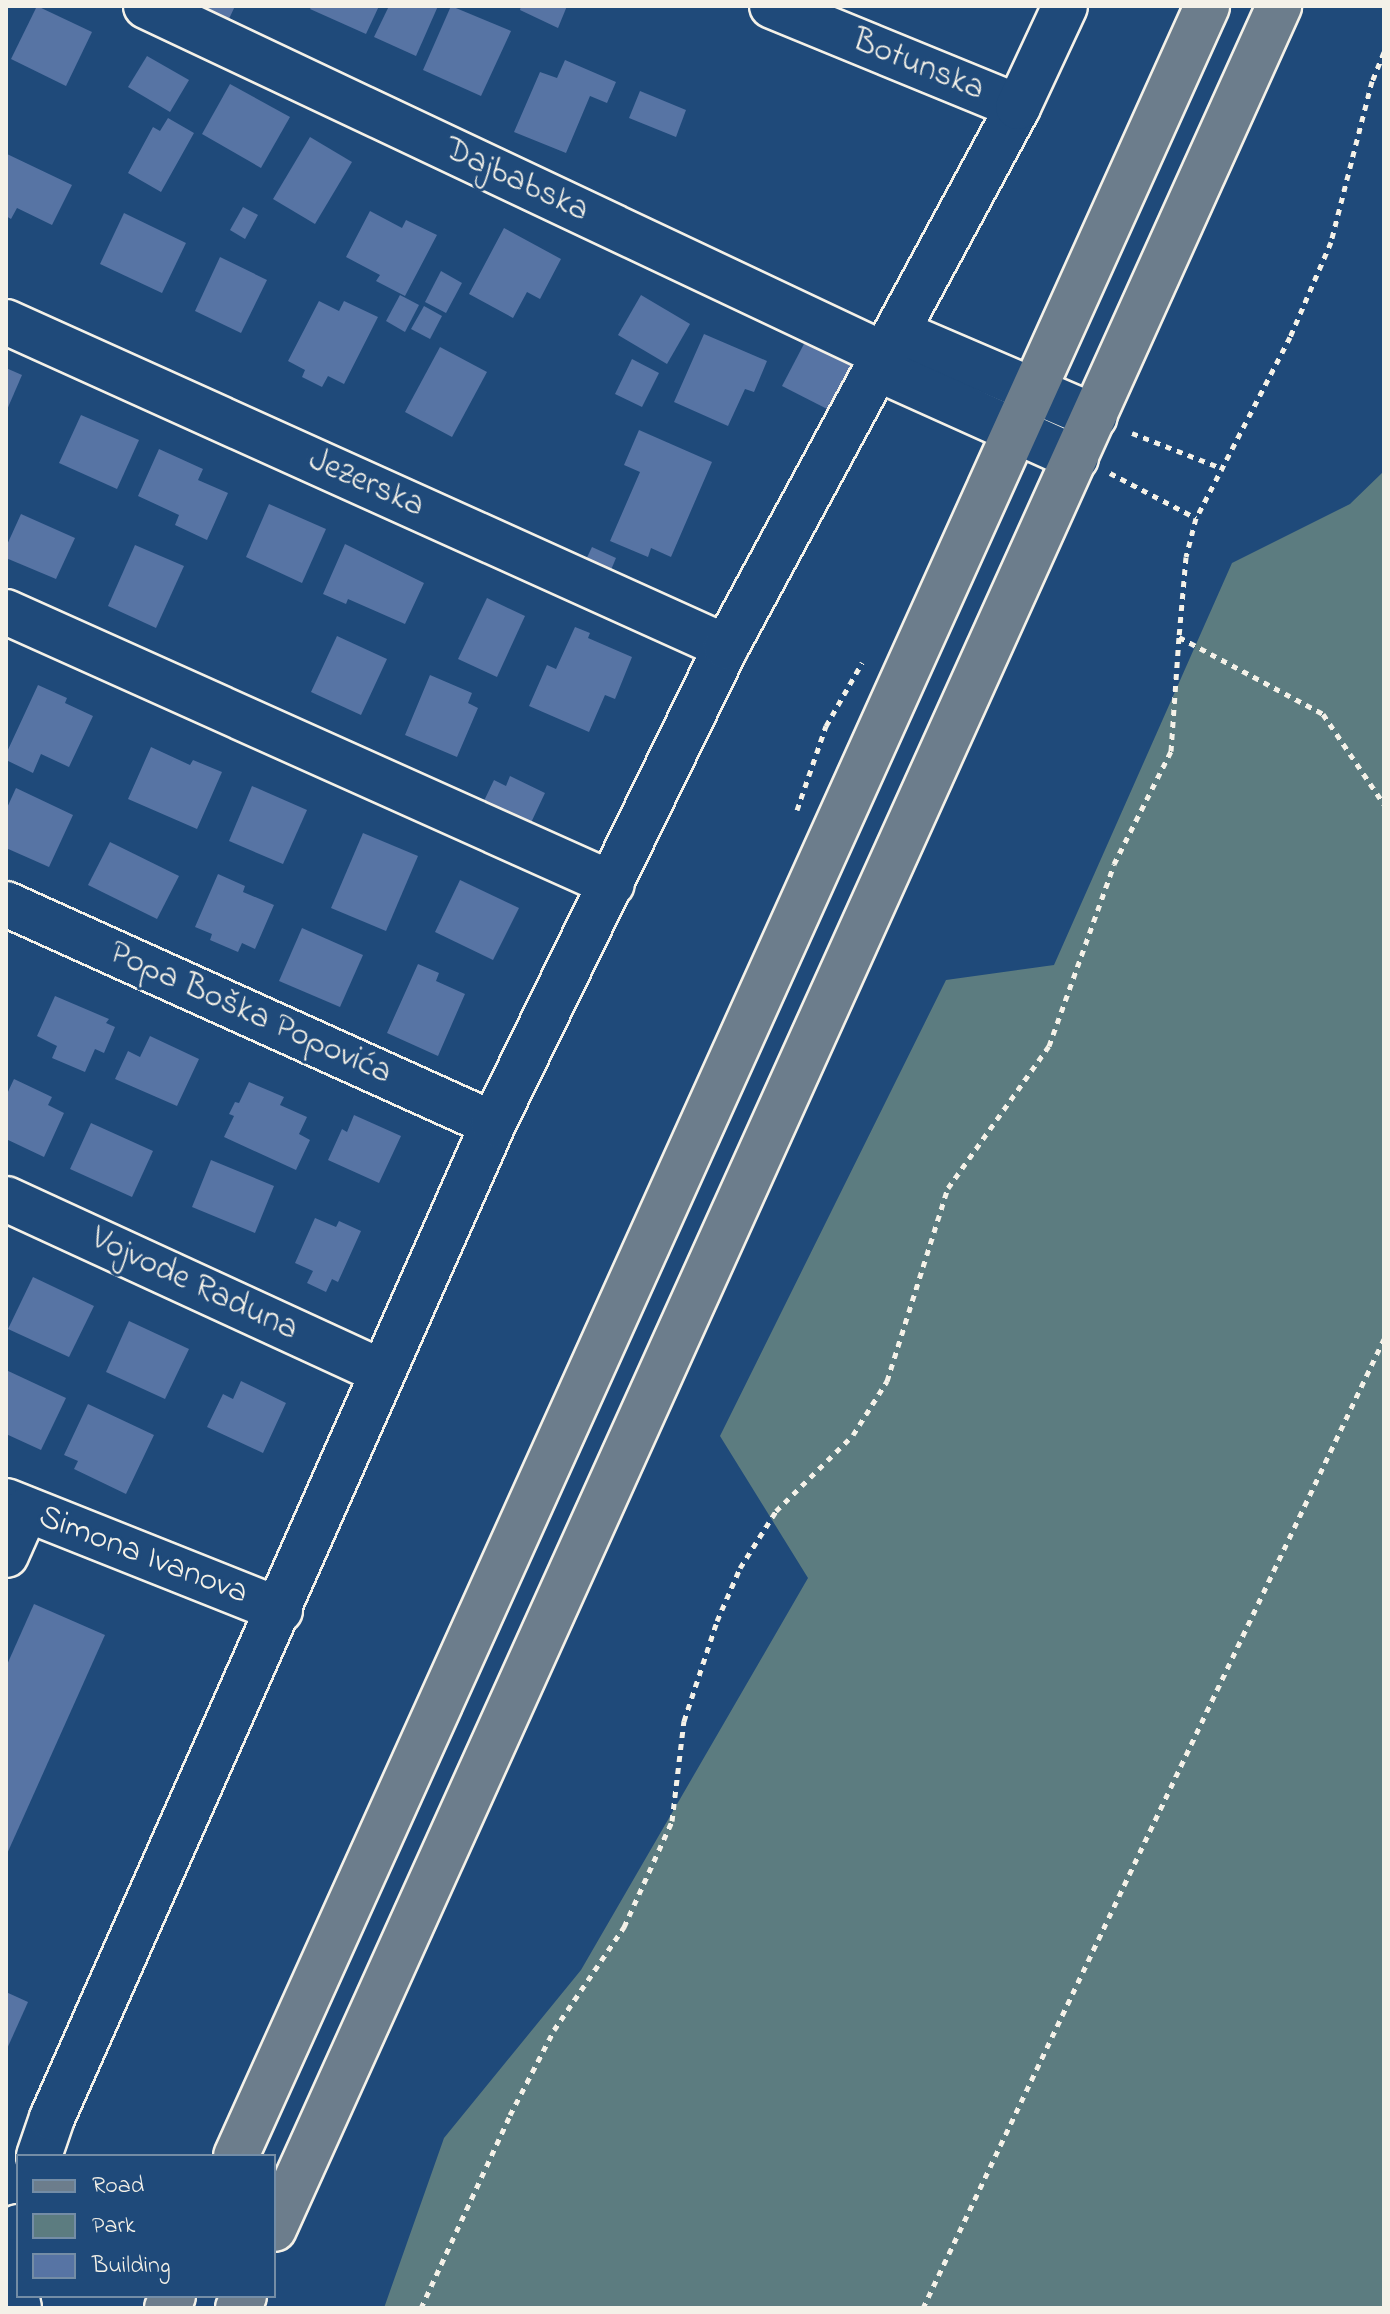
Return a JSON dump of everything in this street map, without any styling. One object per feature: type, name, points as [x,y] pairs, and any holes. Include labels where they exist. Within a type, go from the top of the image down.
[{"type":"main road","points":[[237,2154],[1207,6]]},
{"type":"main road","points":[[276,2225],[1279,6]]},
{"type":"street","name":"Dajbabska","points":[[146,6],[887,352]]},
{"type":"street","name":"Botunska","points":[[772,6],[1018,107]]},
{"type":"street","points":[[40,2154],[52,2118],[493,1124],[726,647],[1018,107],[1065,6]]},
{"type":"street","name":"Jezerska","points":[[6,322],[726,647]]},
{"type":"street","points":[[887,352],[1034,391],[1095,417]]},
{"type":"street","points":[[887,352],[1016,431],[1076,458]]},
{"type":"street","points":[[6,612],[612,884]]},
{"type":"street","name":"Popa Boška Popovića","points":[[6,904],[493,1124]]},
{"type":"street","name":"Vojvode Raduna","points":[[6,1199],[382,1372]]},
{"type":"street","points":[[6,1555],[16,1506]]},
{"type":"street","name":"Simona Ivanova","points":[[16,1506],[280,1610]]},
{"type":"street","points":[[11,2250],[16,2286]]},
{"type":"path","points":[[421,2308],[547,2045],[624,1927],[672,1821],[684,1721],[717,1621],[740,1568],[776,1511],[853,1435],[887,1381],[948,1188],[1049,1046],[1114,864],[1171,751],[1186,557],[1196,518],[1290,337],[1331,242],[1372,81],[1384,52]]},
{"type":"path","points":[[1095,417],[1224,469]]},
{"type":"path","points":[[1076,458],[1196,518]]},
{"type":"path","points":[[1179,637],[1323,714],[1384,804]]},
{"type":"path","points":[[923,2308],[1384,1339]]},
{"type":"green space","points":[[1384,471],[1384,2308],[384,2308],[444,2138],[581,1970],[808,1578],[720,1436],[946,980],[1054,965],[1232,563],[1350,504]]},
{"type":"building","points":[[37,6],[92,32],[66,86],[11,59]]},
{"type":"building","points":[[197,6],[235,6],[221,36]]},
{"type":"building","points":[[312,6],[379,6],[366,34],[310,9]]},
{"type":"building","points":[[389,6],[438,6],[416,56],[374,37]]},
{"type":"building","points":[[451,6],[511,31],[481,96],[423,70]]},
{"type":"building","points":[[521,6],[567,6],[558,28],[520,10]]},
{"type":"building","points":[[147,56],[189,80],[170,112],[128,87]]},
{"type":"building","points":[[565,60],[616,82],[607,103],[590,96],[566,153],[514,132],[540,72],[557,78]]},
{"type":"building","points":[[230,84],[290,117],[261,168],[202,134]]},
{"type":"building","points":[[640,91],[686,110],[676,137],[629,118]]},
{"type":"building","points":[[168,118],[194,133],[161,192],[128,173],[153,127],[160,131]]},
{"type":"building","points":[[310,137],[352,162],[315,224],[273,199]]},
{"type":"building","points":[[7,154],[72,185],[52,225],[17,208],[11,219],[6,216]]},
{"type":"building","points":[[243,207],[258,215],[245,239],[230,230]]},
{"type":"building","points":[[370,211],[402,228],[406,220],[437,235],[405,296],[376,281],[380,275],[346,257]]},
{"type":"building","points":[[124,213],[186,243],[162,293],[100,264]]},
{"type":"building","points":[[504,228],[561,259],[540,299],[527,292],[513,318],[469,294]]},
{"type":"building","points":[[220,257],[267,280],[241,333],[195,311]]},
{"type":"building","points":[[441,271],[462,283],[446,313],[425,302]]},
{"type":"building","points":[[400,295],[419,305],[405,332],[386,321]]},
{"type":"building","points":[[641,295],[690,324],[667,364],[618,335]]},
{"type":"building","points":[[319,301],[339,311],[344,301],[378,317],[344,384],[328,376],[322,387],[302,377],[305,370],[288,361]]},
{"type":"building","points":[[424,306],[442,316],[430,339],[411,329]]},
{"type":"building","points":[[704,334],[767,361],[754,392],[745,389],[728,426],[674,402]]},
{"type":"building","points":[[805,342],[854,367],[831,411],[782,386]]},
{"type":"building","points":[[440,347],[487,372],[452,437],[405,412]]},
{"type":"building","points":[[632,359],[659,373],[642,407],[615,394]]},
{"type":"building","points":[[6,368],[22,375],[6,412]]},
{"type":"building","points":[[81,415],[139,440],[117,489],[59,463]]},
{"type":"building","points":[[639,430],[712,462],[671,557],[651,548],[648,557],[610,541],[640,472],[624,465]]},
{"type":"building","points":[[159,449],[203,469],[198,480],[228,493],[207,540],[175,525],[179,515],[138,496]]},
{"type":"building","points":[[269,504],[326,529],[302,583],[246,557]]},
{"type":"building","points":[[21,514],[75,538],[56,579],[6,558],[6,547]]},
{"type":"building","points":[[345,544],[424,583],[405,624],[348,599],[346,604],[323,594]]},
{"type":"building","points":[[135,545],[184,566],[156,628],[108,606]]},
{"type":"building","points":[[592,547],[616,558],[608,577],[583,566]]},
{"type":"building","points":[[487,598],[525,616],[497,677],[458,659]]},
{"type":"building","points":[[575,627],[590,633],[588,638],[632,657],[615,699],[605,695],[589,732],[529,706],[547,665],[556,669]]},
{"type":"building","points":[[337,636],[387,659],[361,715],[311,692]]},
{"type":"building","points":[[430,675],[472,693],[468,703],[478,708],[457,757],[405,735]]},
{"type":"building","points":[[38,685],[67,698],[65,703],[93,716],[69,767],[41,754],[33,773],[6,760],[6,754]]},
{"type":"building","points":[[151,747],[190,765],[193,760],[222,772],[197,829],[128,799]]},
{"type":"building","points":[[510,776],[545,793],[529,827],[482,805],[494,780],[506,786]]},
{"type":"building","points":[[252,786],[307,810],[283,864],[229,841]]},
{"type":"building","points":[[16,788],[73,815],[49,867],[6,848],[6,810]]},
{"type":"building","points":[[363,833],[418,856],[386,931],[331,908]]},
{"type":"building","points":[[110,842],[179,876],[157,919],[88,885]]},
{"type":"building","points":[[218,874],[245,886],[243,892],[274,905],[255,949],[242,943],[238,952],[210,940],[212,934],[195,927]]},
{"type":"building","points":[[460,880],[519,908],[493,960],[435,932]]},
{"type":"building","points":[[302,928],[363,955],[340,1007],[279,981]]},
{"type":"building","points":[[418,964],[439,973],[436,981],[465,994],[438,1056],[387,1033]]},
{"type":"building","points":[[55,996],[109,1019],[106,1023],[115,1027],[104,1053],[95,1049],[85,1072],[52,1058],[57,1046],[37,1036]]},
{"type":"building","points":[[150,1036],[199,1059],[177,1106],[115,1079],[128,1051],[140,1057]]},
{"type":"building","points":[[14,1079],[52,1097],[48,1105],[64,1113],[44,1157],[6,1139],[6,1096]]},
{"type":"building","points":[[249,1082],[284,1097],[280,1105],[307,1117],[299,1134],[310,1140],[296,1170],[224,1137],[234,1116],[229,1114],[235,1102],[239,1103]]},
{"type":"building","points":[[354,1115],[401,1136],[379,1183],[328,1160],[342,1129],[347,1132]]},
{"type":"building","points":[[91,1123],[153,1151],[132,1197],[70,1169]]},
{"type":"building","points":[[211,1160],[274,1186],[255,1233],[192,1207]]},
{"type":"building","points":[[315,1218],[336,1227],[339,1221],[361,1231],[338,1282],[332,1279],[326,1292],[307,1283],[313,1271],[295,1263]]},
{"type":"building","points":[[33,1277],[94,1306],[69,1357],[8,1329]]},
{"type":"building","points":[[129,1321],[189,1349],[165,1399],[106,1372]]},
{"type":"building","points":[[6,1370],[66,1398],[41,1450],[6,1434]]},
{"type":"building","points":[[241,1381],[286,1403],[263,1453],[207,1427],[223,1394],[233,1399]]},
{"type":"building","points":[[88,1404],[154,1435],[126,1494],[74,1469],[78,1461],[64,1455]]},
{"type":"building","points":[[34,1604],[105,1635],[6,1856],[6,1667]]},
{"type":"building","points":[[6,1992],[28,2002],[6,2051]]}]
